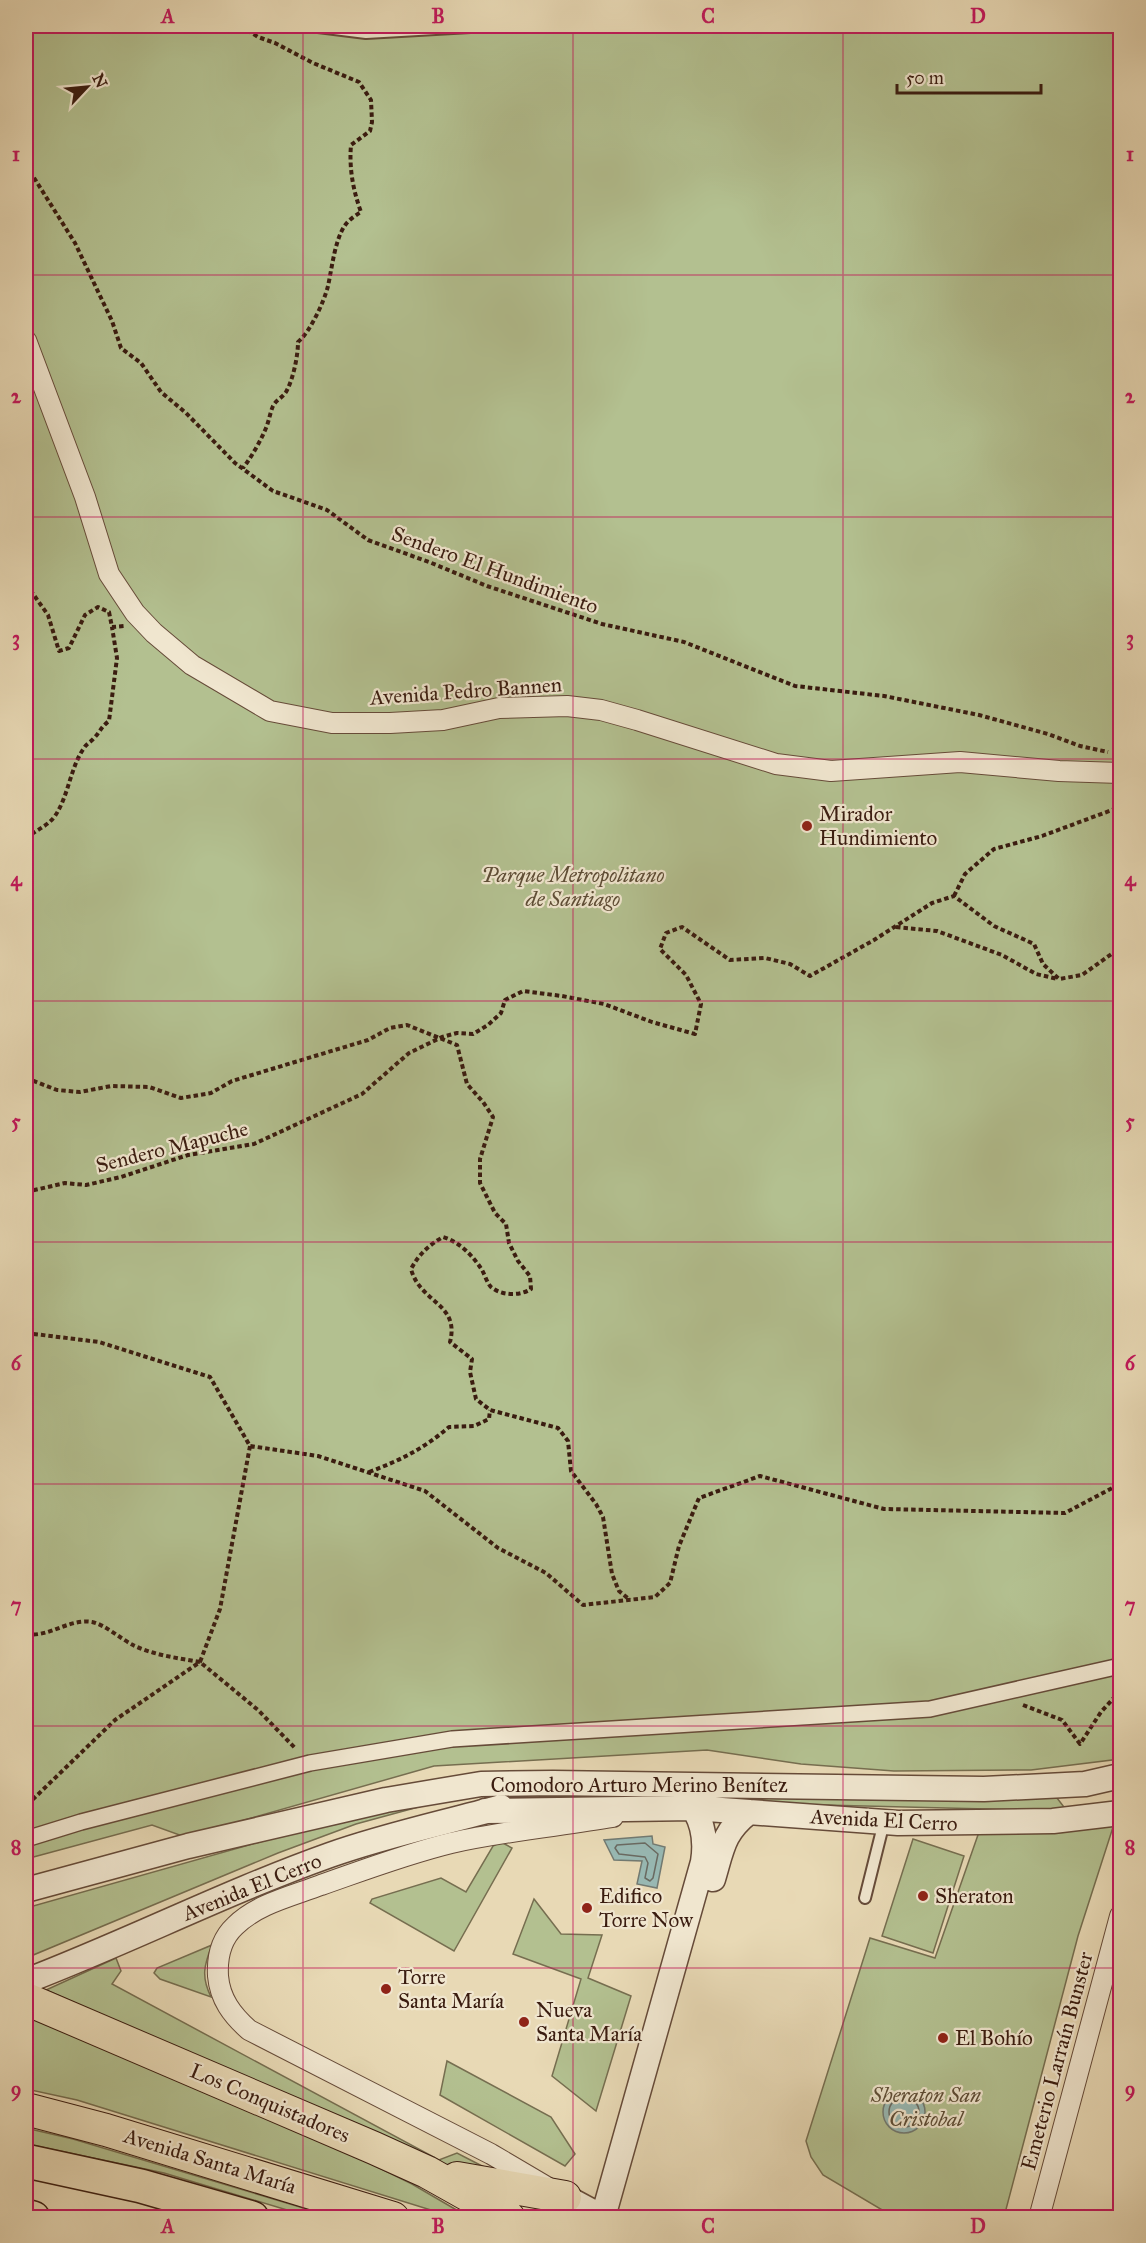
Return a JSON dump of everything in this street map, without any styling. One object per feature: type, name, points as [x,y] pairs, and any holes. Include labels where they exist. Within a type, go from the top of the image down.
[{"type":"highway","points":[[26,2161],[141,2186],[252,2217]]},
{"type":"highway","points":[[26,2216],[33,2217]]},
{"type":"main road","name":"Los Conquistadores","points":[[26,1999],[428,2172],[509,2217]]},
{"type":"main road","name":"Avenida Santa María","points":[[26,2109],[106,2130],[393,2217]]},
{"type":"main road","points":[[428,2172],[565,2197]]},
{"type":"street","name":"Avenida Pedro Bannen","points":[[26,339],[85,497],[109,574],[135,613],[154,633],[192,665],[270,711],[332,723],[443,720],[499,708],[567,706],[601,710],[776,764],[831,771],[960,762],[1120,773]]},
{"type":"street","points":[[26,1839],[81,1822],[310,1763],[452,1739],[930,1709],[1120,1666]]},
{"type":"street","name":"Comodoro Arturo Merino Benítez","points":[[26,1890],[188,1846],[386,1800],[481,1784],[513,1782],[984,1789],[1085,1784],[1120,1776]]},
{"type":"street","name":"Avenida El Cerro","points":[[26,1981],[321,1858],[399,1833],[532,1798],[621,1784]]},
{"type":"street","points":[[565,2197],[604,2217],[703,1862],[704,1834],[700,1820],[682,1792],[672,1784]]},
{"type":"street","name":"Avenida El Cerro","points":[[565,2197],[490,2154],[249,2030],[231,2012],[225,2002],[218,1980],[218,1958],[227,1935],[235,1926],[275,1902],[420,1851],[483,1837],[607,1818],[648,1808]]},
{"type":"street","name":"Avenida El Cerro","points":[[485,1811],[694,1808],[884,1822],[994,1823],[1053,1821],[1120,1813]]},
{"type":"street","points":[[625,2139],[638,2127],[646,2114],[728,1831],[749,1812]]},
{"type":"street","name":"Emeterio Larraín Bunster","points":[[1039,2217],[1120,1916]]},
{"type":"lane","points":[[310,26],[366,33],[488,26]]},
{"type":"lane","points":[[865,1899],[884,1822]]},
{"type":"path","points":[[241,26],[258,37],[359,82],[371,100],[372,122],[370,131],[351,145],[352,180],[361,212],[346,224],[336,248],[328,288],[305,336],[298,342],[298,359],[286,393],[275,403],[268,416],[267,426],[256,444],[254,454],[243,468]]},
{"type":"path","name":"Sendero El Hundimiento","points":[[26,165],[75,243],[112,321],[122,348],[141,363],[161,392],[243,468],[273,491],[327,510],[368,540],[487,586],[602,624],[684,642],[795,686],[884,696],[979,715],[1048,734],[1080,746],[1115,754]]},
{"type":"path","points":[[26,584],[48,615],[59,651],[69,648],[88,612],[98,607],[109,612],[117,658],[109,721],[100,727],[96,737],[83,749],[74,767],[68,790],[55,815],[43,828],[26,839]]},
{"type":"path","points":[[112,627],[126,626],[139,641],[154,633]]},
{"type":"path","points":[[1059,979],[1043,964],[1034,944],[994,926],[954,896],[965,874],[994,849],[1042,836],[1120,807]]},
{"type":"path","name":"Sendero Mapuche","points":[[26,1192],[65,1183],[86,1185],[121,1177],[188,1155],[254,1144],[362,1094],[409,1053],[442,1037],[472,1034],[488,1025],[501,1013],[505,1000],[523,991],[604,1004],[652,1022],[695,1034],[700,1004],[686,975],[660,949],[666,933],[682,927],[730,960],[765,958],[790,964],[810,976],[932,903],[954,896]]},
{"type":"path","points":[[895,927],[937,931],[1002,955],[1036,974],[1059,979],[1082,975],[1120,948]]},
{"type":"path","points":[[26,1078],[57,1090],[80,1092],[111,1086],[149,1087],[181,1098],[211,1093],[232,1081],[368,1040],[390,1029],[407,1025],[442,1037],[457,1045],[467,1084],[493,1118],[480,1159],[480,1183],[495,1213],[506,1224],[509,1243],[518,1261],[530,1276],[531,1289],[523,1294],[510,1294],[491,1287],[471,1256],[454,1240],[443,1237],[429,1245],[411,1269],[414,1281],[450,1316],[453,1332],[450,1342],[472,1359],[470,1372],[476,1399],[490,1410],[558,1428],[568,1441],[571,1471],[603,1517],[612,1574],[619,1591],[630,1600]]},
{"type":"path","points":[[26,1333],[99,1342],[210,1377],[250,1446],[220,1609],[200,1662],[115,1720],[26,1806]]},
{"type":"path","points":[[369,1472],[404,1459],[449,1427],[474,1426],[489,1419],[490,1410]]},
{"type":"path","points":[[250,1446],[318,1456],[425,1491],[498,1548],[546,1573],[583,1605],[655,1597],[670,1583],[679,1546],[699,1498],[760,1476],[884,1509],[1065,1513],[1120,1486]]},
{"type":"path","points":[[26,1634],[58,1629],[74,1622],[94,1622],[134,1646],[159,1654],[200,1662],[258,1710],[310,1763]]},
{"type":"path","points":[[984,1697],[1026,1706],[1062,1720],[1080,1744],[1101,1712],[1120,1691]]},
{"type":"green space","name":"Parque Metropolitano de Santiago","points":[[26,26],[1120,26],[1120,1759],[1031,1770],[894,1771],[801,1764],[707,1750],[434,1766],[185,1837],[152,1825],[26,1859]]},
{"type":"green space","points":[[700,1795],[1057,1798],[1067,1811],[700,1802]]},
{"type":"green space","points":[[444,1800],[356,1824],[278,1853],[26,1958],[26,1908],[352,1816]]},
{"type":"green space","name":"Sheraton San Cristobal","points":[[1115,1821],[1078,1936],[1004,2217],[894,2217],[823,2175],[811,2157],[806,2141],[870,1938],[935,1958],[979,1832]]},
{"type":"green space","name":"Sheraton","points":[[913,1839],[964,1856],[933,1953],[882,1936]]},
{"type":"green space","points":[[501,1842],[512,1848],[454,1951],[370,1903],[372,1899],[441,1878],[466,1892],[493,1846]]},
{"type":"green space","points":[[534,1899],[561,1934],[602,1935],[588,1978],[631,1996],[596,2111],[552,2076],[581,1979],[513,1954]]},
{"type":"green space","points":[[212,1945],[205,1971],[211,1997],[160,1979],[154,1973],[157,1968]]},
{"type":"green space","points":[[116,1958],[121,1971],[112,1984],[439,2160],[457,2153],[486,2168],[447,2169],[46,1990]]},
{"type":"green space","points":[[26,2016],[353,2155],[412,2184],[460,2212],[434,2211],[77,2100],[26,2089]]},
{"type":"green space","points":[[447,2061],[551,2117],[575,2154],[565,2166],[440,2095]]},
{"type":"green space","points":[[30,2129],[73,2139],[310,2210],[307,2216],[164,2173],[27,2144]]},
{"type":"water","points":[[652,1836],[653,1844],[665,1847],[657,1888],[637,1884],[642,1861],[614,1860],[604,1840]]},
{"type":"water","points":[[904,2091],[912,2092],[919,2097],[924,2104],[924,2120],[919,2127],[912,2132],[904,2133],[896,2132],[889,2127],[884,2120],[883,2112],[884,2104],[889,2097],[896,2092]]},
{"type":"place","name":"Mirador Hundimiento","points":[[807,826]]},
{"type":"place","name":"Sheraton","points":[[923,1896]]},
{"type":"place","name":"Edifico Torre Now","points":[[587,1908]]},
{"type":"place","name":"Torre Santa María","points":[[386,1989]]},
{"type":"place","name":"Nueva Santa María","points":[[524,2022]]},
{"type":"place","name":"El Bohío","points":[[943,2038]]}]
